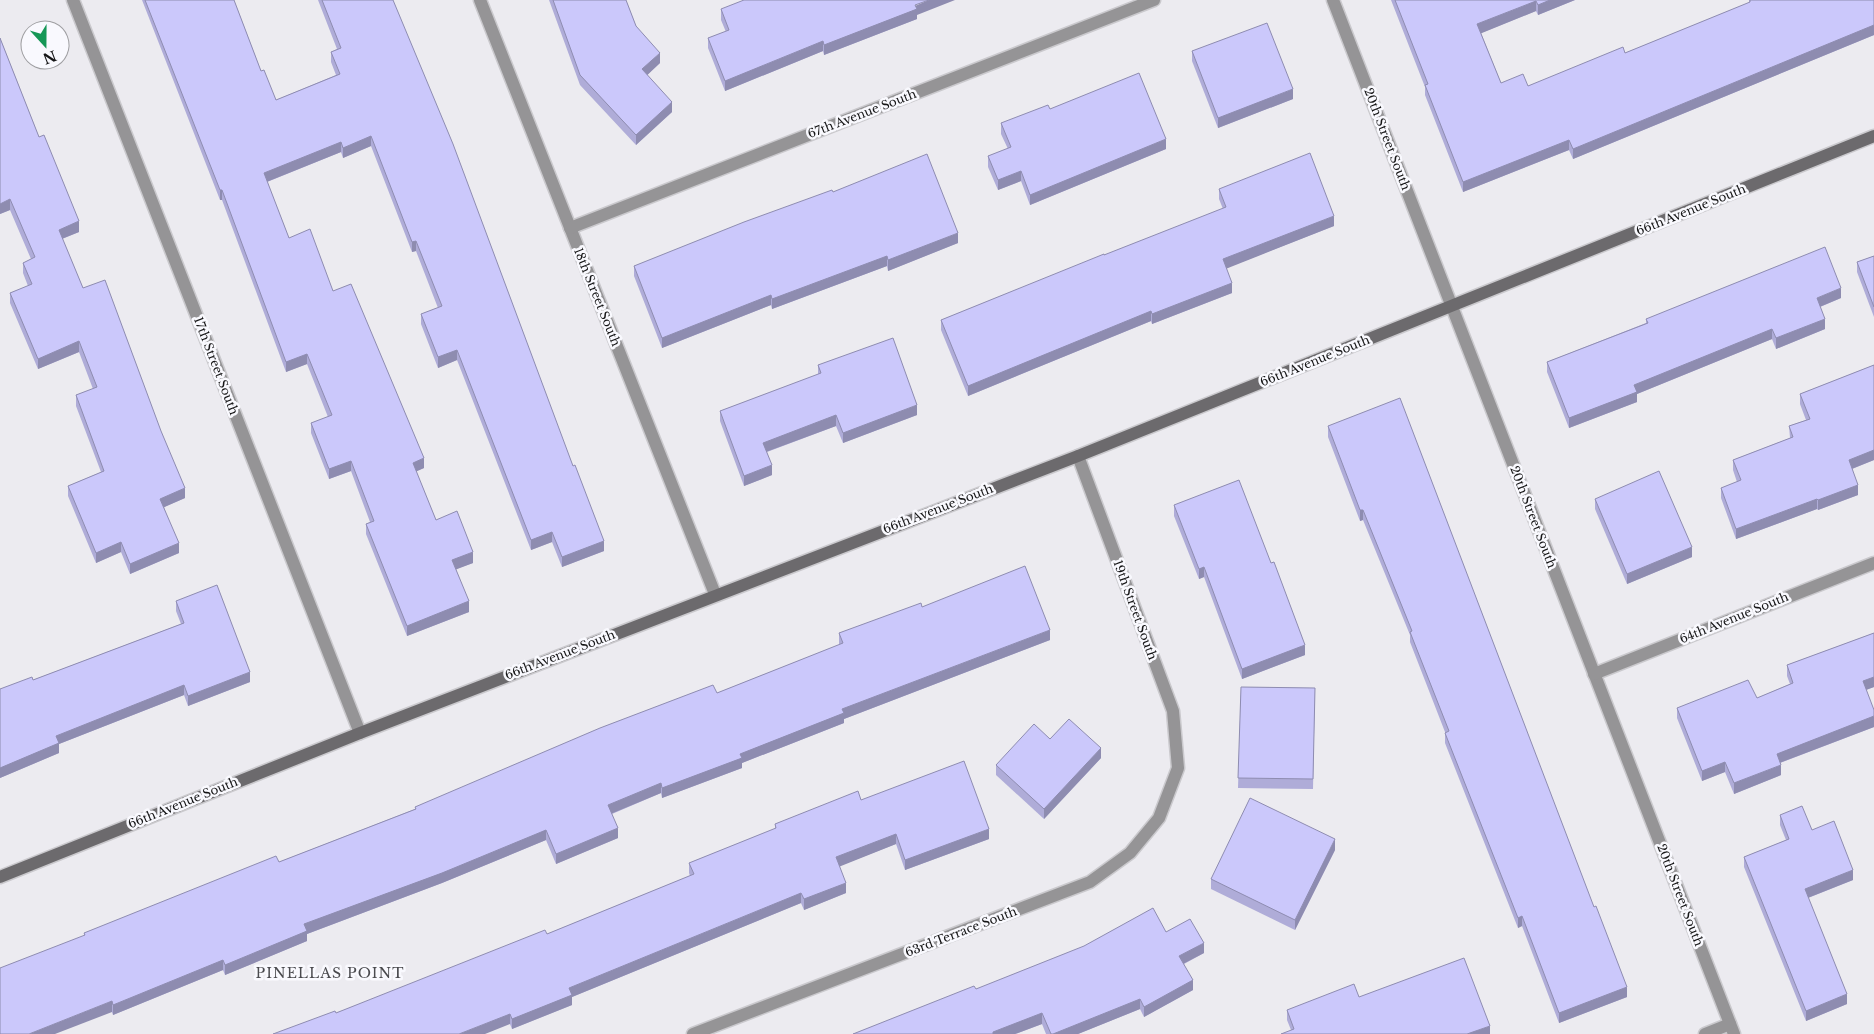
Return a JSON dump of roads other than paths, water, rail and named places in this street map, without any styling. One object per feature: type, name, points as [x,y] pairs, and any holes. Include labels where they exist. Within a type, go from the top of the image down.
[{"type":"street","name":"17th Street South","points":[[73,0],[360,733]]},
{"type":"street","name":"18th Street South","points":[[480,0],[715,594]]},
{"type":"street","name":"67th Avenue South","points":[[570,228],[1154,0]]},
{"type":"street","name":"20th Street South","points":[[1333,0],[1732,1029]]},
{"type":"street","name":"66th Avenue South","points":[[0,877],[715,594],[1078,456],[1874,136]]},
{"type":"street","name":"19th Street South","points":[[1078,456],[1173,711],[1178,768]]},
{"type":"street","name":"64th Avenue South","points":[[1594,674],[1874,563]]},
{"type":"street","name":"63rd Terrace South","points":[[693,1034],[1090,882],[1130,853],[1159,818],[1178,768]]},
{"type":"street","points":[[1705,1034],[1732,1029]]},
{"type":"district","name":"PINELLAS POINT","points":[[330,973]]}]
